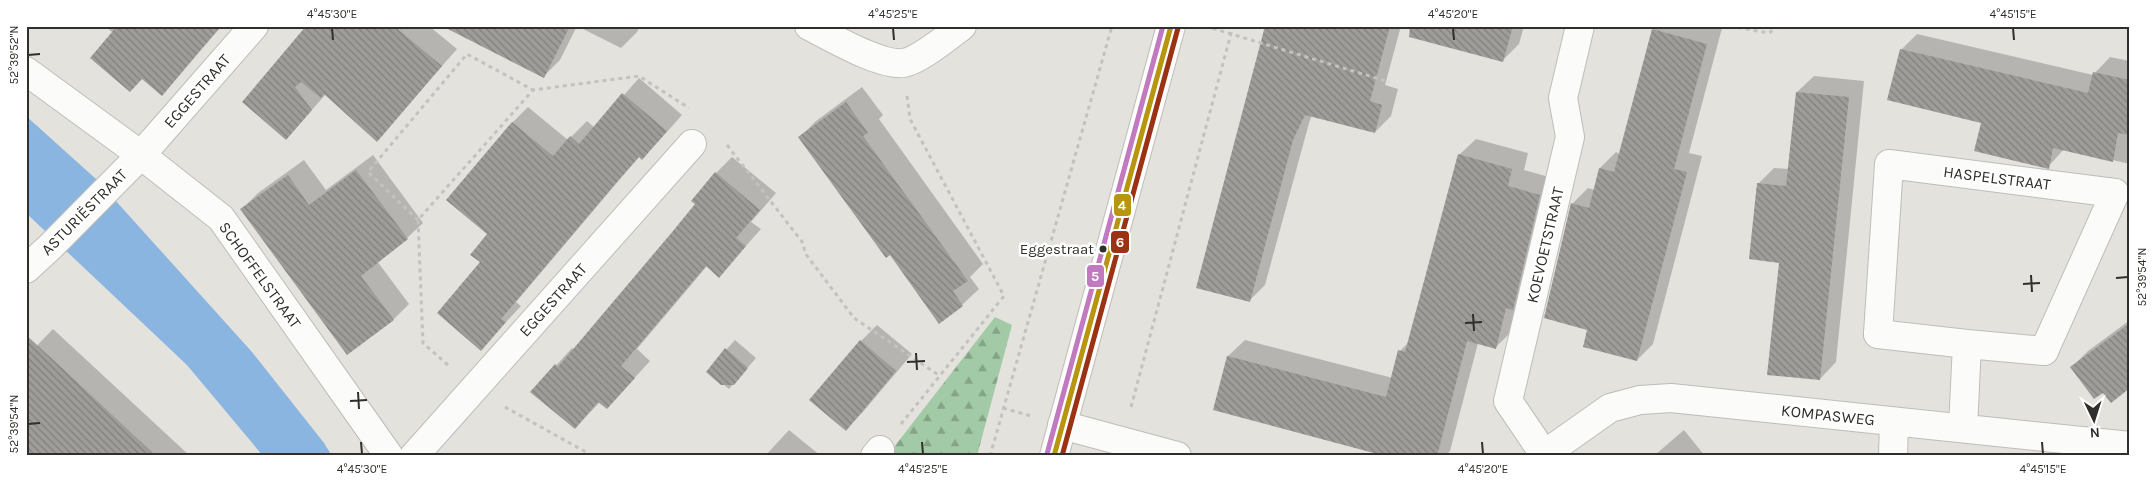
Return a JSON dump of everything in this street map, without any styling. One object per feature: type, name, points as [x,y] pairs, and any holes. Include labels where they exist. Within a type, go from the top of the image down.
[{"type":"street","name":"EGGESTRAAT","points":[[141,155],[254,26]]},
{"type":"street","points":[[809,26],[877,59],[903,63],[917,57],[962,26]]},
{"type":"street","points":[[1054,456],[1171,26]]},
{"type":"street","name":"KOEVOETSTRAAT","points":[[1543,455],[1508,401],[1570,137],[1563,98],[1580,26]]},
{"type":"street","name":"SCHOFFELSTRAAT","points":[[26,71],[141,155],[220,218],[389,456]]},
{"type":"street","name":"EGGESTRAAT","points":[[414,456],[692,144]]},
{"type":"street","name":"ASTURIËSTRAAT","points":[[26,269],[141,155]]},
{"type":"street","name":"HASPELSTRAAT","points":[[1889,164],[2115,193],[2044,351],[1967,344],[1878,334],[1889,164]]},
{"type":"street","points":[[1963,428],[1967,344]]},
{"type":"street","name":"KOMPASWEG","points":[[1543,455],[1610,408],[1640,400],[1671,398],[2130,446]]},
{"type":"street","points":[[1893,456],[1894,422]]},
{"type":"street","points":[[1062,425],[1124,440],[1177,456]]},
{"type":"path","points":[[990,456],[1112,26]]},
{"type":"path","points":[[1204,26],[1389,82]]},
{"type":"path","points":[[1124,440],[1144,357],[1233,26]]},
{"type":"path","points":[[1730,26],[1769,33],[1779,26]]},
{"type":"path","points":[[418,220],[368,172],[467,54],[533,90],[639,76],[694,112]]},
{"type":"path","points":[[877,453],[1004,296],[910,119],[903,63]]},
{"type":"path","points":[[533,90],[418,220],[423,343],[474,389],[593,456]]},
{"type":"path","points":[[722,138],[803,243],[805,253],[854,318],[940,376]]},
{"type":"green space","points":[[995,317],[1012,325],[977,456],[887,456]]},
{"type":"water","points":[[26,116],[96,179],[252,352],[324,443],[332,456],[263,456],[187,365],[26,213]]},
{"type":"building","points":[[117,26],[221,26],[162,96],[142,79],[130,92],[90,58]]},
{"type":"building","points":[[306,26],[394,26],[442,66],[377,142],[324,94],[321,98],[301,82],[295,87],[312,110],[286,140],[242,102]]},
{"type":"building","points":[[442,26],[570,26],[544,78]]},
{"type":"building","points":[[1265,26],[1390,26],[1370,101],[1382,105],[1375,133],[1305,115],[1293,140],[1250,302],[1196,288]]},
{"type":"building","points":[[1410,26],[1513,26],[1503,62],[1409,37]]},
{"type":"building","points":[[1652,29],[1707,44],[1674,169],[1687,172],[1637,361],[1583,347],[1587,330],[1544,318],[1571,203],[1589,208],[1599,168],[1614,172]]},
{"type":"building","points":[[1900,49],[2088,93],[2093,72],[2130,80],[2130,135],[2118,133],[2113,162],[2053,148],[2049,169],[1974,151],[1981,123],[1887,100]]},
{"type":"building","points":[[1796,92],[1849,97],[1820,380],[1767,375],[1779,263],[1749,259],[1757,183],[1786,186]]},
{"type":"building","points":[[622,93],[667,131],[642,160],[639,157],[616,183],[501,319],[506,322],[481,351],[437,313],[480,262],[470,255],[487,234],[446,200],[512,122],[553,156],[570,136],[579,144]]},
{"type":"building","points":[[846,102],[868,133],[863,136],[968,281],[953,291],[963,306],[939,324],[890,255],[886,258],[798,137]]},
{"type":"building","points":[[1458,154],[1512,169],[1508,186],[1540,195],[1513,310],[1506,308],[1496,349],[1467,341],[1437,456],[1385,456],[1213,410],[1227,356],[1386,397],[1398,350],[1405,352]]},
{"type":"building","points":[[356,170],[408,239],[361,276],[394,320],[347,355],[240,209],[288,175],[309,205]]},
{"type":"building","points":[[715,172],[760,210],[736,238],[746,246],[719,278],[706,266],[621,366],[635,378],[607,409],[598,402],[575,429],[530,392],[555,364],[558,367],[673,231],[695,204],[691,201]]},
{"type":"building","points":[[2130,323],[2130,388],[2111,403],[2103,393],[2094,399],[2070,367]]},
{"type":"building","points":[[26,335],[61,367],[156,456],[26,456]]},
{"type":"building","points":[[860,340],[896,371],[846,431],[809,400]]},
{"type":"building","points":[[725,348],[748,368],[734,385],[721,385],[706,372]]},
{"type":"transit line","name":"5","points":[[1047,454],[1163,26]]},
{"type":"transit line","name":"4","points":[[1054,456],[1171,26]]},
{"type":"transit line","name":"6","points":[[1062,456],[1178,28]]},
{"type":"place","name":"Eggestraat","points":[[1103,249]]}]
